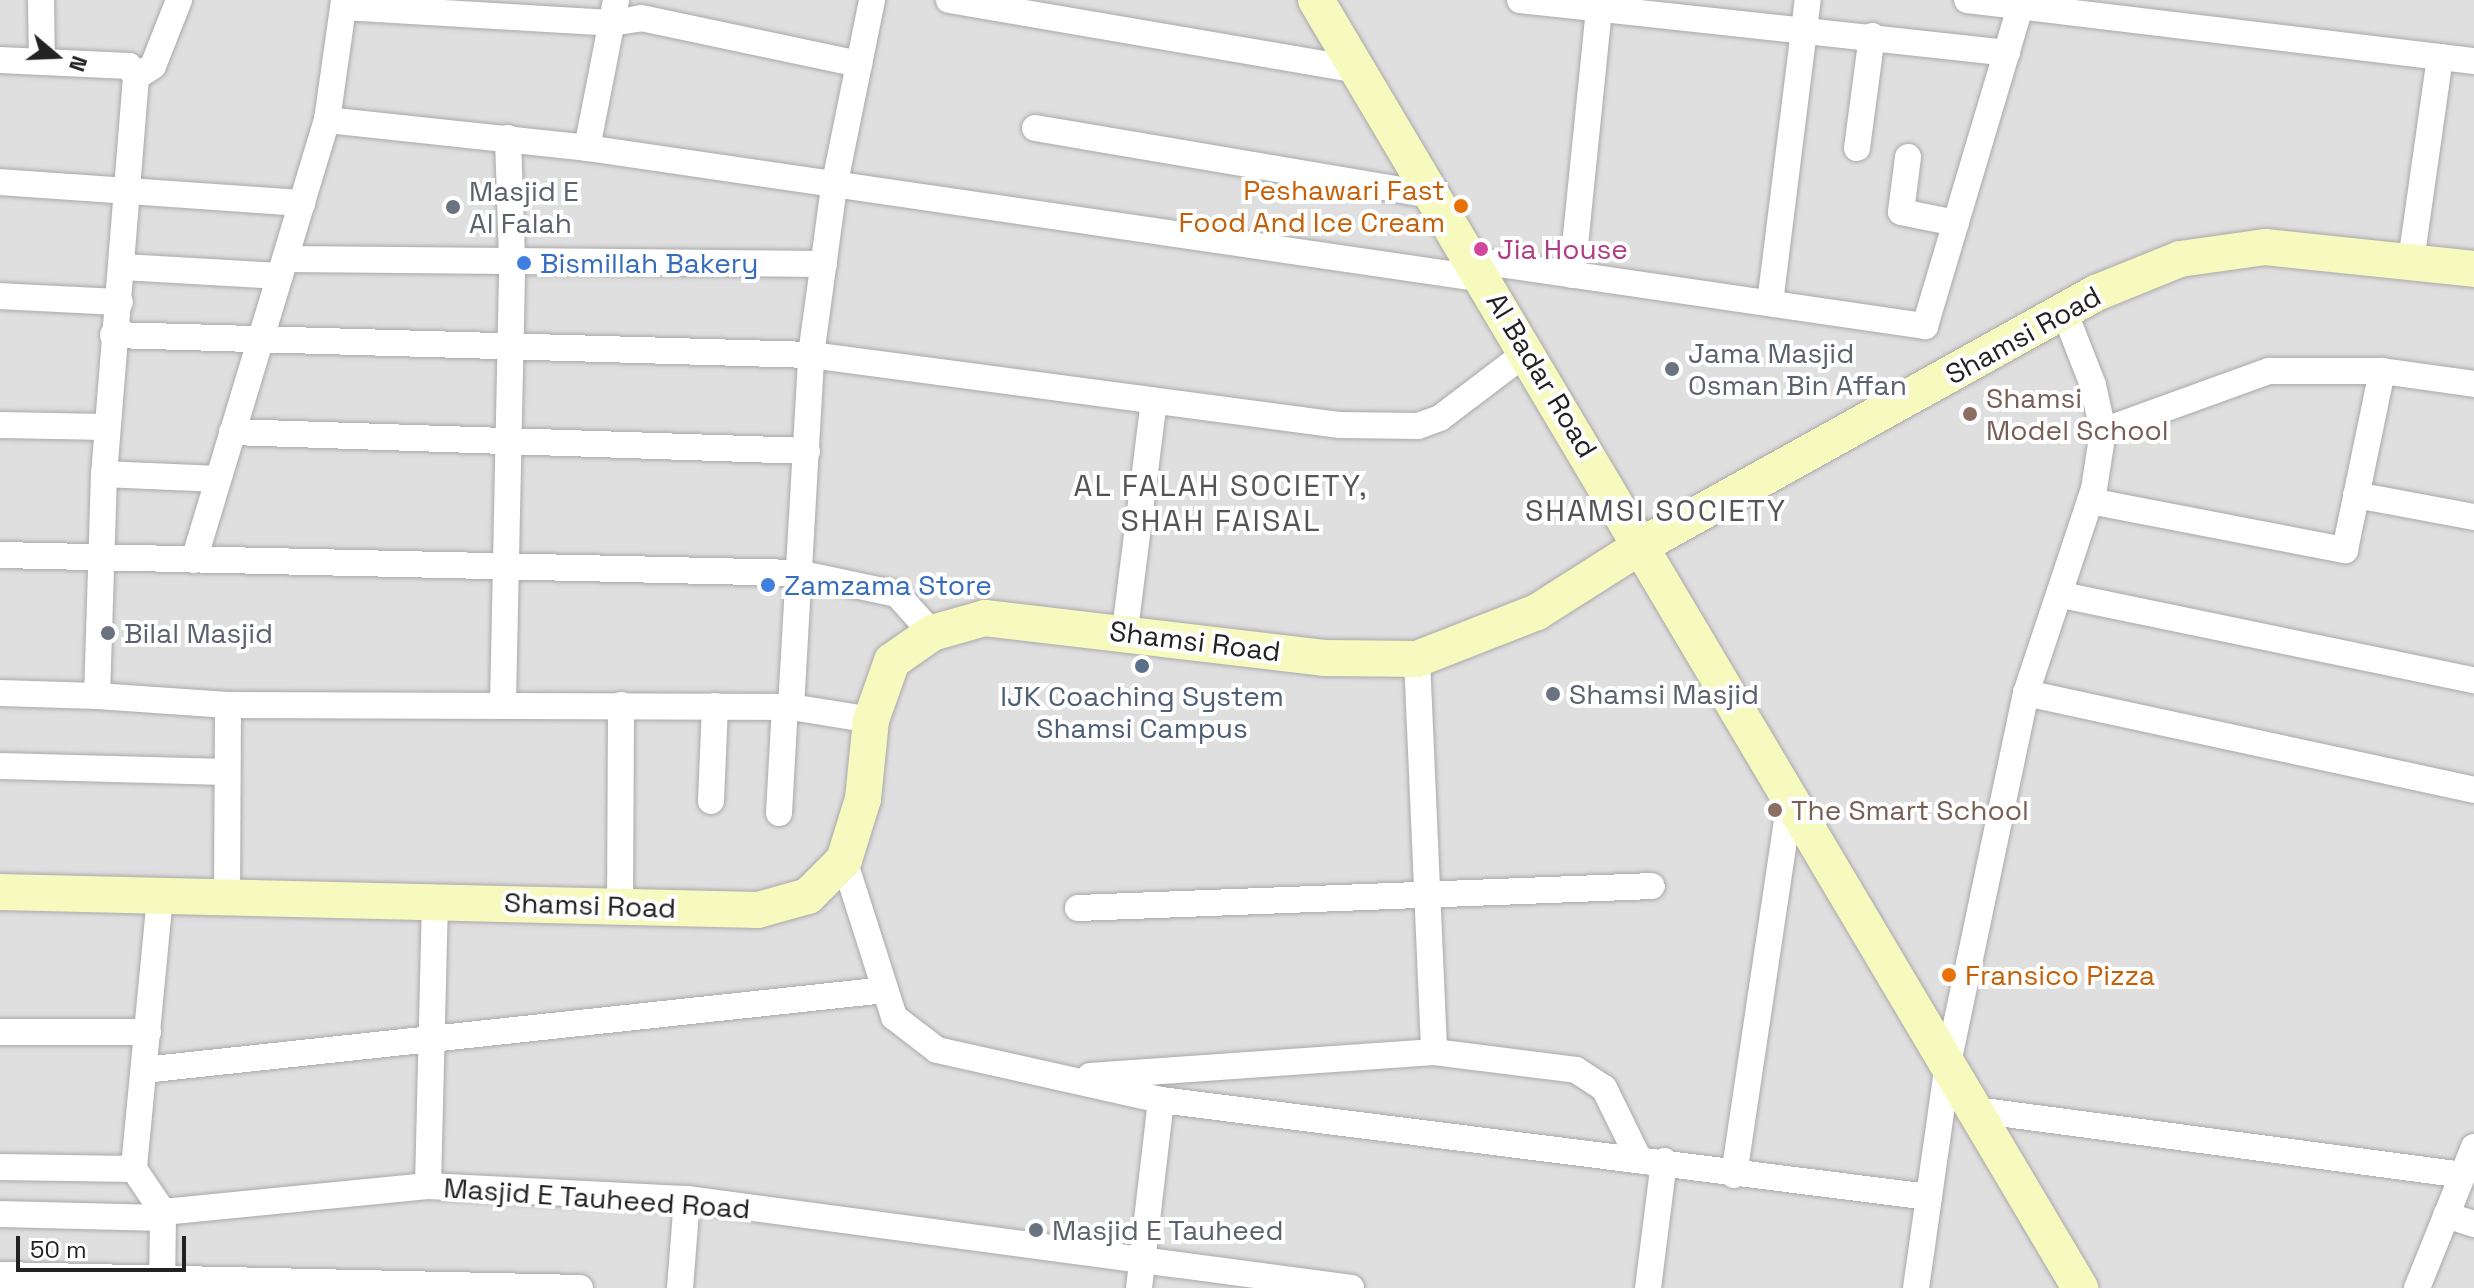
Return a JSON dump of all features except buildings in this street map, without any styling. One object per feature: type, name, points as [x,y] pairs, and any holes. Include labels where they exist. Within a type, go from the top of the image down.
[{"type":"street","points":[[41,0],[42,62]]},
{"type":"street","points":[[136,77],[153,66],[179,0]]},
{"type":"street","points":[[779,813],[807,451],[811,355],[834,187],[872,0]]},
{"type":"street","points":[[949,0],[1358,70]]},
{"type":"street","name":"Al Badar Road","points":[[1316,0],[1644,544],[2080,1288]]},
{"type":"street","points":[[1520,0],[1600,3],[2007,53]]},
{"type":"street","points":[[1770,303],[1808,0]]},
{"type":"street","points":[[1967,0],[2021,4],[2474,61]]},
{"type":"street","points":[[1572,275],[1600,3]]},
{"type":"street","points":[[194,560],[327,120],[344,4],[614,11],[859,64]]},
{"type":"street","points":[[327,120],[587,148],[834,187],[1478,270],[1572,275],[1925,326],[2021,4]]},
{"type":"street","points":[[587,148],[614,11]]},
{"type":"street","points":[[1857,148],[1872,36]]},
{"type":"street","points":[[2411,261],[2440,57]]},
{"type":"street","points":[[0,60],[129,66],[136,77],[104,474],[99,556],[97,696]]},
{"type":"street","points":[[1035,128],[1432,195]]},
{"type":"street","points":[[503,704],[512,259],[508,138]]},
{"type":"street","points":[[1908,157],[1901,212],[1956,223]]},
{"type":"street","points":[[0,182],[302,203]]},
{"type":"street","name":"Shamsi Road","points":[[0,892],[758,910],[808,896],[844,860],[863,799],[871,720],[892,661],[932,633],[985,618],[1125,630],[1324,658],[1417,659],[1537,612],[1644,544],[2064,311],[2180,259],[2265,247],[2474,269]]},
{"type":"street","points":[[123,267],[283,268],[512,259],[824,264]]},
{"type":"street","points":[[0,296],[120,302]]},
{"type":"street","points":[[1916,1288],[1948,1063],[2026,693],[2062,595],[2090,501],[2103,431],[2093,385],[2064,311]]},
{"type":"street","points":[[113,335],[260,343],[811,355],[1340,425],[1418,426],[1440,418],[1527,352]]},
{"type":"street","points":[[2103,431],[2269,371],[2382,371],[2474,384]]},
{"type":"street","points":[[2090,501],[2345,550],[2382,371]]},
{"type":"street","points":[[1125,630],[1154,401]]},
{"type":"street","points":[[0,425],[107,427]]},
{"type":"street","points":[[232,432],[807,451]]},
{"type":"street","points":[[104,474],[218,479]]},
{"type":"street","points":[[2356,495],[2474,517]]},
{"type":"street","points":[[0,555],[798,573],[897,594],[932,633]]},
{"type":"street","points":[[2062,595],[2474,680]]},
{"type":"street","points":[[1417,659],[1431,895],[1434,1052]]},
{"type":"street","points":[[0,693],[228,705],[788,707],[871,720]]},
{"type":"street","points":[[2026,693],[2474,790]]},
{"type":"street","points":[[227,898],[228,705]]},
{"type":"street","points":[[620,906],[621,705]]},
{"type":"street","points":[[711,801],[715,706]]},
{"type":"street","points":[[0,766],[227,772]]},
{"type":"street","points":[[1734,1175],[1791,795]]},
{"type":"street","points":[[844,860],[894,1017],[937,1050],[1161,1100],[1652,1160],[1734,1175],[1929,1197]]},
{"type":"street","points":[[1078,908],[1652,886]]},
{"type":"street","points":[[160,897],[134,1169],[163,1215],[162,1284]]},
{"type":"street","points":[[428,1186],[435,901]]},
{"type":"street","points":[[144,1070],[885,990]]},
{"type":"street","points":[[0,1032],[148,1032]]},
{"type":"street","points":[[1063,1078],[1434,1052],[1576,1070],[1594,1078],[1652,1160],[1648,1288]]},
{"type":"street","points":[[1139,1288],[1161,1100]]},
{"type":"street","points":[[1976,1110],[2462,1175]]},
{"type":"street","points":[[2417,1288],[2474,1147]]},
{"type":"street","points":[[0,1167],[134,1169]]},
{"type":"street","name":"Masjid E Tauheed Road","points":[[0,1214],[163,1215],[428,1186],[687,1199],[1351,1288]]},
{"type":"street","points":[[680,1288],[687,1199]]},
{"type":"street","points":[[2446,1215],[2474,1224]]},
{"type":"street","points":[[0,1275],[162,1284],[580,1288]]},
{"type":"shaded area","points":[[0,0],[2474,0],[2474,1288],[0,1288]]},
{"type":"place","name":"Peshawari Fast Food And Ice Cream","points":[[1461,206]]},
{"type":"place","name":"Masjid E Al Falah","points":[[453,207]]},
{"type":"place","name":"Jia House","points":[[1481,249]]},
{"type":"place","name":"Bismillah Bakery","points":[[524,263]]},
{"type":"place","name":"Jama Masjid Osman Bin Affan","points":[[1672,369]]},
{"type":"place","name":"Shamsi Model School","points":[[1970,414]]},
{"type":"place","name":"Zamzama Store","points":[[768,585]]},
{"type":"place","name":"Bilal Masjid","points":[[108,633]]},
{"type":"place","name":"IJK Coaching System Shamsi Campus","points":[[1142,666]]},
{"type":"place","name":"Shamsi Masjid","points":[[1553,694]]},
{"type":"place","name":"The Smart School","points":[[1775,810]]},
{"type":"place","name":"Fransico Pizza","points":[[1949,975]]},
{"type":"place","name":"Masjid E Tauheed","points":[[1036,1230]]},
{"type":"district","name":"AL FALAH SOCIETY, SHAH FAISAL","points":[[1221,503]]},
{"type":"district","name":"SHAMSI SOCIETY","points":[[1656,511]]}]
